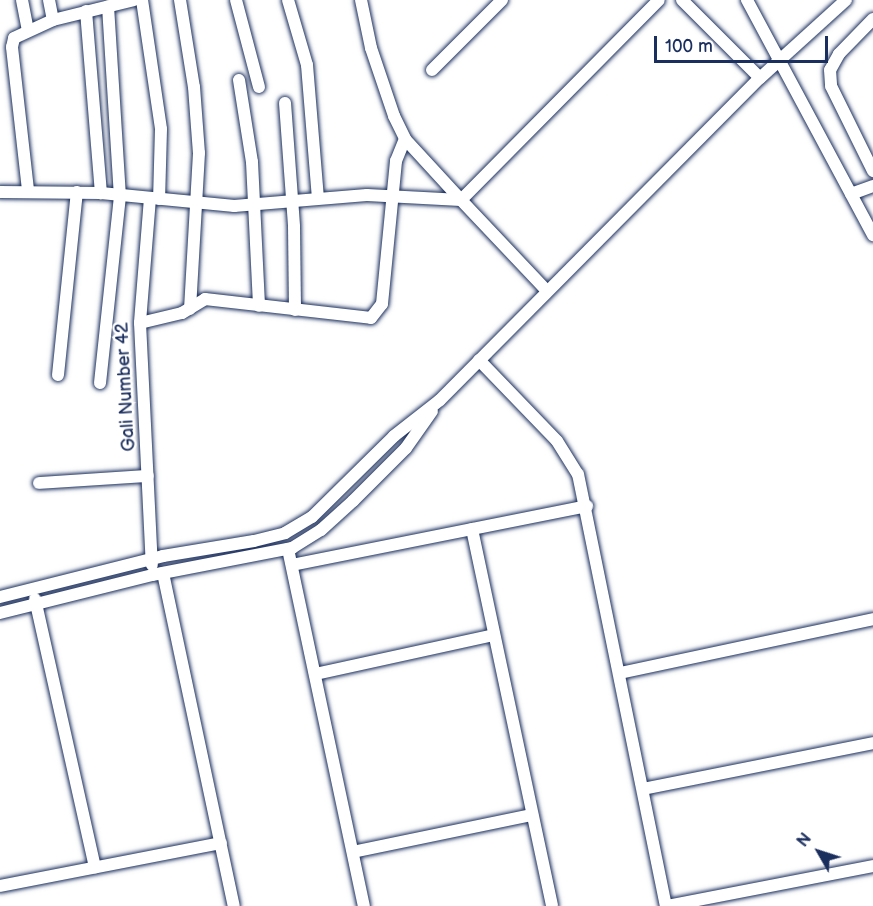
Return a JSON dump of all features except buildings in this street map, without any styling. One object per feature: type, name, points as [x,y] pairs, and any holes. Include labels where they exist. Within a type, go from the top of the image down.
[{"type":"street","points":[[22,0],[28,30]]},
{"type":"street","points":[[49,0],[53,20]]},
{"type":"street","points":[[28,190],[12,47],[14,38],[53,20],[134,0]]},
{"type":"street","name":"Gali Number 42","points":[[142,0],[161,129],[140,323],[152,558],[158,574],[234,906]]},
{"type":"street","points":[[180,0],[198,118],[190,309]]},
{"type":"street","points":[[236,0],[259,87]]},
{"type":"street","points":[[288,0],[307,65],[318,198]]},
{"type":"street","points":[[361,0],[382,84],[405,139],[548,291]]},
{"type":"street","points":[[432,70],[502,0]]},
{"type":"street","points":[[0,192],[28,190],[101,193],[255,205],[318,198],[393,196],[461,200],[659,0]]},
{"type":"street","points":[[682,0],[760,78]]},
{"type":"street","points":[[747,0],[779,64],[873,235]]},
{"type":"street","points":[[0,597],[152,558],[285,532],[312,517],[394,436],[440,400],[760,78],[779,64],[846,0]]},
{"type":"street","points":[[100,383],[120,196],[108,6]]},
{"type":"street","points":[[86,11],[101,193]]},
{"type":"street","points":[[873,19],[839,54],[830,70],[831,86],[873,171]]},
{"type":"street","points":[[239,80],[249,136],[255,205],[259,306]]},
{"type":"street","points":[[285,103],[292,200],[295,310]]},
{"type":"street","points":[[140,323],[190,309],[205,299],[363,319],[378,312],[397,152],[405,139]]},
{"type":"street","points":[[851,194],[873,186]]},
{"type":"street","points":[[58,375],[77,192]]},
{"type":"street","points":[[479,360],[571,459],[587,506],[666,906],[873,866]]},
{"type":"street","points":[[0,613],[158,574],[288,549],[321,530],[353,501],[406,448],[440,400]]},
{"type":"street","points":[[39,483],[148,476]]},
{"type":"street","points":[[292,566],[587,506]]},
{"type":"street","points":[[472,529],[552,906]]},
{"type":"street","points":[[288,549],[364,906]]},
{"type":"street","points":[[33,589],[95,867]]},
{"type":"street","points":[[620,673],[873,619]]},
{"type":"street","points":[[315,674],[494,635]]},
{"type":"street","points":[[643,789],[873,743]]},
{"type":"street","points":[[353,852],[532,815]]},
{"type":"street","points":[[0,886],[221,843]]}]
